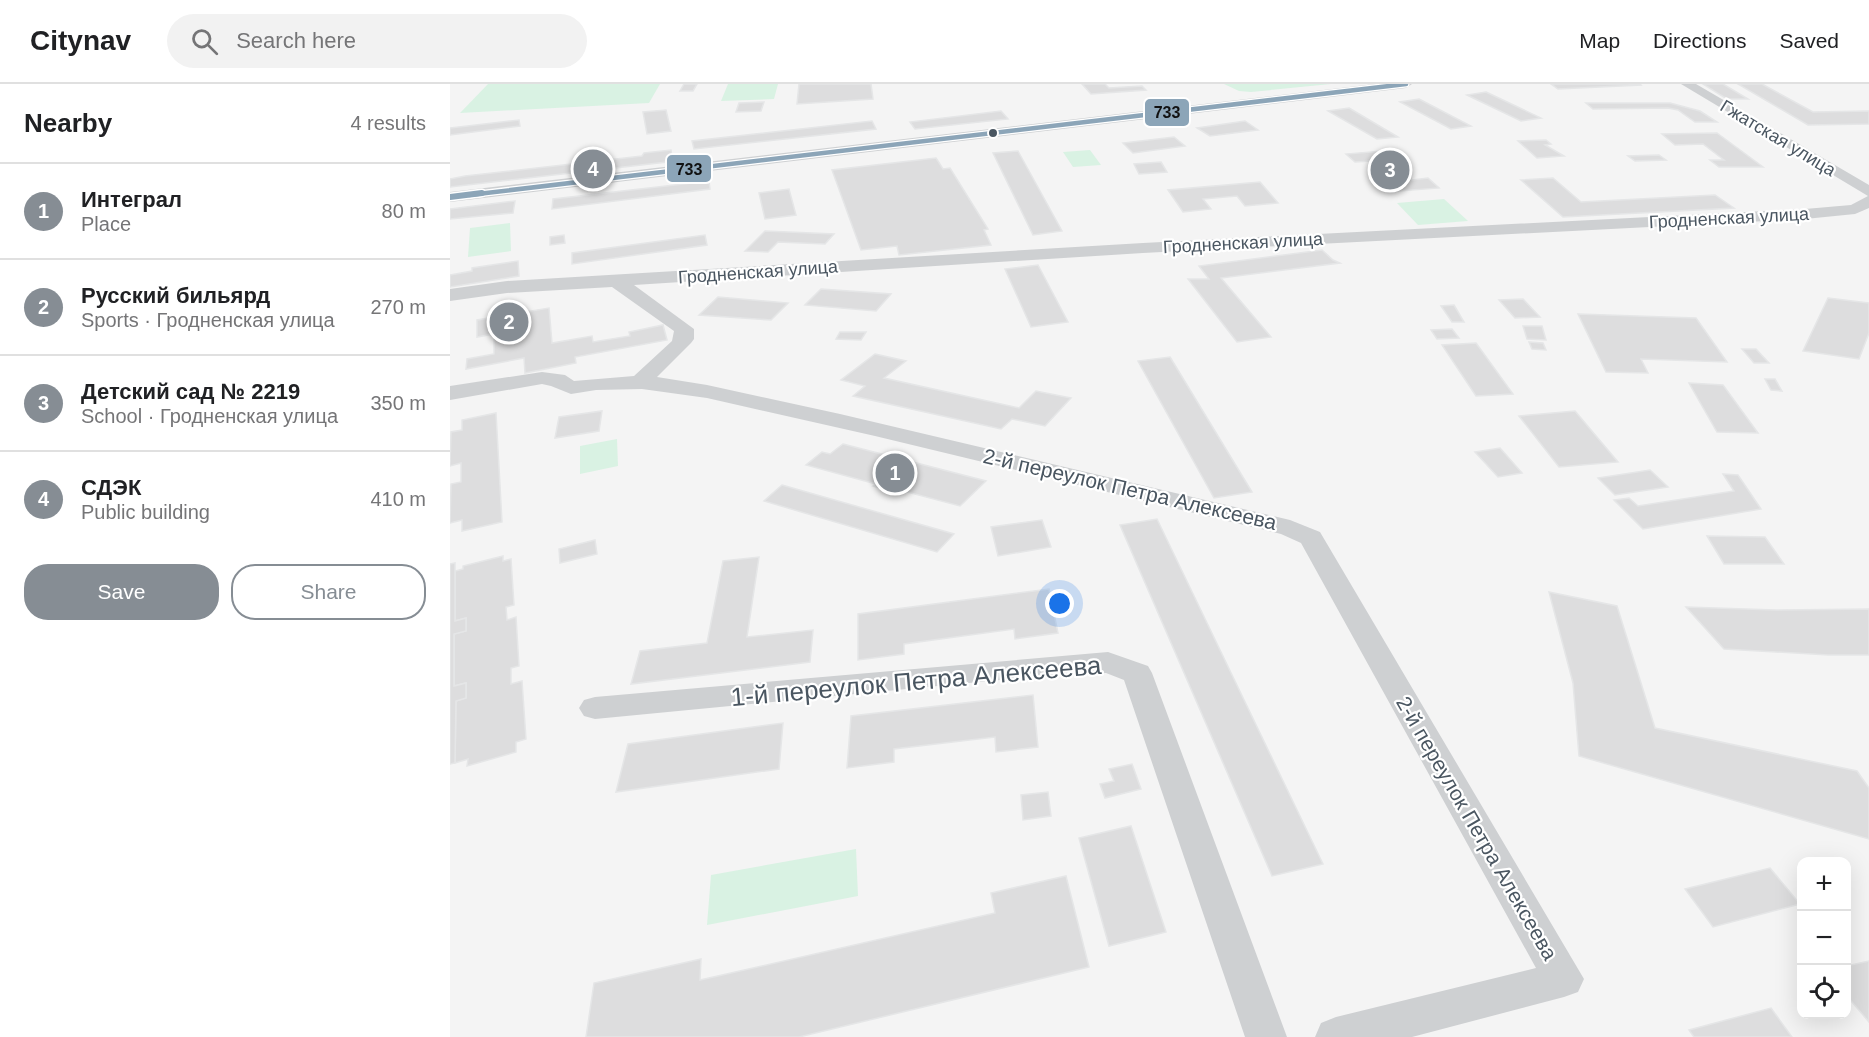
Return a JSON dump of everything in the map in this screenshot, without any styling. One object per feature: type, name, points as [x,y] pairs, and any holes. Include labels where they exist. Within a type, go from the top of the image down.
[{"type":"street","points":[[450,197],[1406,84]]},
{"type":"street","name":"Гжатская улица","points":[[1687,84],[1869,192]]},
{"type":"street","name":"Гродненская улица","points":[[450,295],[534,285],[1143,248],[1805,214],[1844,211],[1863,206],[1869,201]]},
{"type":"street","name":"Гродненская улица","points":[[616,281],[684,328],[684,339],[641,381]]},
{"type":"street","name":"2-й переулок Петра Алексеева","points":[[450,393],[542,378],[557,380],[570,388],[609,381],[641,381],[837,420],[1018,462],[1290,528],[1311,538],[1564,979],[1336,1037]]},
{"type":"street","name":"1-й переулок Петра Алексеева","points":[[595,708],[1108,662],[1137,673],[1266,1037]]},
{"type":"green space","points":[[488,84],[660,84],[649,103],[460,113]]},
{"type":"green space","points":[[728,84],[778,84],[774,99],[721,101]]},
{"type":"green space","points":[[1224,84],[1331,84],[1251,92],[1239,91]]},
{"type":"green space","points":[[1090,150],[1101,165],[1073,167],[1063,152]]},
{"type":"green space","points":[[1444,199],[1468,221],[1418,225],[1397,203]]},
{"type":"green space","points":[[510,223],[511,251],[468,257],[470,228]]},
{"type":"green space","points":[[617,439],[618,466],[580,474],[580,446]]},
{"type":"green space","points":[[856,849],[858,896],[707,925],[711,875]]},
{"type":"building","points":[[684,84],[697,84],[693,91],[680,91]]},
{"type":"building","points":[[799,84],[871,84],[873,99],[797,104]]},
{"type":"building","points":[[1082,84],[1105,84],[1109,88],[1142,86],[1146,90],[1091,94]]},
{"type":"building","points":[[1551,84],[1640,84],[1641,85],[1558,89]]},
{"type":"building","points":[[1703,84],[1723,84],[1748,99],[1727,99]]},
{"type":"building","points":[[1738,84],[1762,84],[1813,112],[1869,111],[1869,124],[1808,125]]},
{"type":"building","points":[[1486,92],[1541,118],[1521,121],[1467,95]]},
{"type":"building","points":[[1419,99],[1471,126],[1451,129],[1400,102]]},
{"type":"building","points":[[764,102],[761,111],[736,112],[739,103]]},
{"type":"building","points":[[1586,103],[1670,103],[1700,111],[1717,122],[1695,122],[1678,110],[1668,108],[1593,109]]},
{"type":"building","points":[[1349,108],[1398,137],[1377,139],[1328,111]]},
{"type":"building","points":[[666,110],[671,131],[647,134],[643,112]]},
{"type":"building","points":[[1001,111],[1008,119],[915,129],[910,122]]},
{"type":"building","points":[[519,120],[520,126],[450,135],[450,128]]},
{"type":"building","points":[[872,121],[876,129],[694,149],[692,141]]},
{"type":"building","points":[[1245,121],[1258,130],[1210,136],[1197,128]]},
{"type":"building","points":[[1717,133],[1763,167],[1719,167],[1710,160],[1724,160],[1703,144],[1675,145],[1662,134]]},
{"type":"building","points":[[1174,137],[1185,146],[1133,153],[1123,143]]},
{"type":"building","points":[[1546,140],[1551,144],[1545,145],[1564,156],[1537,158],[1518,141]]},
{"type":"building","points":[[671,150],[672,158],[667,158],[667,162],[450,187],[450,179],[465,176],[642,156],[644,153]]},
{"type":"building","points":[[1395,150],[1405,158],[1389,160],[1410,172],[1405,172],[1412,180],[1428,178],[1439,188],[1386,192],[1375,182],[1393,181],[1382,173],[1377,174],[1371,168],[1376,168],[1372,161],[1355,162],[1346,154]]},
{"type":"building","points":[[1018,151],[1062,231],[1033,235],[993,153]]},
{"type":"building","points":[[1659,155],[1666,160],[1635,161],[1628,156]]},
{"type":"building","points":[[936,158],[943,169],[950,168],[988,229],[984,230],[991,245],[899,255],[897,246],[861,250],[832,170]]},
{"type":"building","points":[[1161,162],[1167,172],[1139,174],[1134,164]]},
{"type":"building","points":[[1553,178],[1581,202],[1715,195],[1734,208],[1563,217],[1521,180]]},
{"type":"building","points":[[709,181],[710,189],[552,209],[553,199]]},
{"type":"building","points":[[1260,182],[1278,203],[1245,206],[1237,196],[1203,199],[1211,209],[1183,212],[1168,190]]},
{"type":"building","points":[[789,189],[796,215],[765,219],[759,193]]},
{"type":"building","points":[[515,201],[513,213],[450,219],[450,209]]},
{"type":"building","points":[[765,231],[834,234],[825,244],[778,242],[768,252],[745,251]]},
{"type":"building","points":[[564,235],[565,243],[550,245],[550,237]]},
{"type":"building","points":[[705,235],[707,245],[572,264],[572,253]]},
{"type":"building","points":[[1322,250],[1340,263],[1221,278],[1271,337],[1237,342],[1188,279],[1209,279],[1199,266]]},
{"type":"building","points":[[518,261],[519,276],[450,287],[450,275],[472,271],[472,268]]},
{"type":"building","points":[[1038,265],[1068,322],[1031,327],[1005,269]]},
{"type":"building","points":[[821,289],[891,294],[876,311],[805,305]]},
{"type":"building","points":[[718,297],[788,303],[771,320],[699,315]]},
{"type":"building","points":[[1828,298],[1869,303],[1869,333],[1859,359],[1803,351]]},
{"type":"building","points":[[1523,299],[1540,317],[1515,318],[1499,300]]},
{"type":"building","points":[[1454,305],[1464,322],[1452,322],[1441,306]]},
{"type":"building","points":[[549,308],[552,343],[592,336],[593,342],[630,336],[629,332],[663,325],[667,340],[575,357],[576,363],[525,373],[524,358],[466,369],[467,359],[494,354],[494,334],[477,337],[477,320]]},
{"type":"building","points":[[1578,314],[1696,318],[1727,362],[1641,359],[1648,373],[1606,372]]},
{"type":"building","points":[[1523,326],[1542,326],[1546,340],[1527,339]]},
{"type":"building","points":[[1452,329],[1459,338],[1437,339],[1431,330]]},
{"type":"building","points":[[840,332],[866,332],[861,340],[836,339]]},
{"type":"building","points":[[1529,342],[1543,343],[1546,350],[1532,349]]},
{"type":"building","points":[[1476,343],[1513,394],[1476,396],[1442,345]]},
{"type":"building","points":[[1742,349],[1756,349],[1769,363],[1754,363]]},
{"type":"building","points":[[875,354],[906,361],[884,378],[1019,408],[1036,391],[1071,398],[1045,426],[1012,419],[1001,429],[853,396],[865,386],[841,380]]},
{"type":"building","points":[[1170,357],[1252,492],[1214,498],[1138,361]]},
{"type":"building","points":[[1765,379],[1775,379],[1782,391],[1771,390]]},
{"type":"building","points":[[1689,383],[1723,385],[1758,433],[1717,432]]},
{"type":"building","points":[[602,411],[599,431],[555,438],[559,417]]},
{"type":"building","points":[[1575,411],[1618,462],[1559,467],[1519,416]]},
{"type":"building","points":[[496,413],[502,522],[462,531],[462,520],[450,523],[451,484],[461,482],[461,463],[450,466],[451,432],[462,430],[462,420]]},
{"type":"building","points":[[843,444],[986,481],[960,506],[896,489],[892,492],[873,486],[876,484],[806,465],[822,452],[830,454]]},
{"type":"building","points":[[1500,448],[1522,473],[1498,477],[1475,452]]},
{"type":"building","points":[[1650,470],[1668,487],[1615,495],[1598,478]]},
{"type":"building","points":[[1723,474],[1738,475],[1761,509],[1643,529],[1614,500],[1629,498],[1638,506],[1734,491]]},
{"type":"building","points":[[782,485],[954,534],[937,552],[764,501]]},
{"type":"building","points":[[1157,519],[1323,864],[1272,876],[1120,525]]},
{"type":"building","points":[[1042,520],[1051,547],[998,556],[991,527]]},
{"type":"building","points":[[1707,536],[1765,537],[1784,564],[1724,564]]},
{"type":"building","points":[[595,540],[597,554],[560,563],[559,549]]},
{"type":"building","points":[[503,556],[503,561],[511,559],[514,605],[506,607],[507,620],[516,617],[519,666],[511,668],[511,684],[522,681],[526,739],[516,742],[516,752],[467,766],[468,759],[455,763],[456,701],[466,698],[466,683],[454,686],[454,634],[466,631],[466,618],[455,621],[455,571],[463,569],[463,566]]},
{"type":"building","points":[[759,557],[747,637],[813,630],[810,662],[631,684],[640,651],[707,643],[723,561]]},
{"type":"building","points":[[455,563],[455,621],[466,618],[466,631],[454,634],[454,686],[466,683],[466,698],[456,701],[455,763],[450,764],[450,564]]},
{"type":"building","points":[[1049,589],[1058,633],[1015,639],[1014,629],[904,644],[904,654],[858,660],[858,614]]},
{"type":"building","points":[[1549,592],[1617,606],[1655,728],[1857,771],[1869,788],[1869,839],[1579,756],[1573,683]]},
{"type":"building","points":[[1686,607],[1776,610],[1869,609],[1869,655],[1724,649]]},
{"type":"building","points":[[1033,695],[1038,747],[996,752],[995,737],[894,749],[894,762],[847,768],[851,716]]},
{"type":"building","points":[[783,723],[779,769],[616,792],[628,744]]},
{"type":"building","points":[[1132,764],[1141,789],[1105,798],[1100,784],[1114,781],[1109,769]]},
{"type":"building","points":[[1048,792],[1051,816],[1023,820],[1021,795]]},
{"type":"building","points":[[1131,826],[1166,932],[1109,946],[1079,838]]},
{"type":"building","points":[[1770,868],[1797,900],[1797,905],[1713,927],[1685,889]]},
{"type":"building","points":[[1066,876],[1089,967],[799,1037],[586,1037],[594,983],[701,959],[700,980],[995,913],[991,893]]},
{"type":"building","points":[[1869,961],[1869,1022],[1851,1001],[1851,965]]},
{"type":"building","points":[[1771,1008],[1792,1037],[1694,1037],[1689,1030]]},
{"type":"transit line","name":"733","points":[[450,197],[1406,84]]},
{"type":"place","name":"СДЭК","points":[[593,169]]},
{"type":"place","name":"Детский сад № 2219","points":[[1390,170]]},
{"type":"place","name":"Русский бильярд","points":[[509,322]]},
{"type":"place","name":"Интеграл","points":[[895,473]]}]
